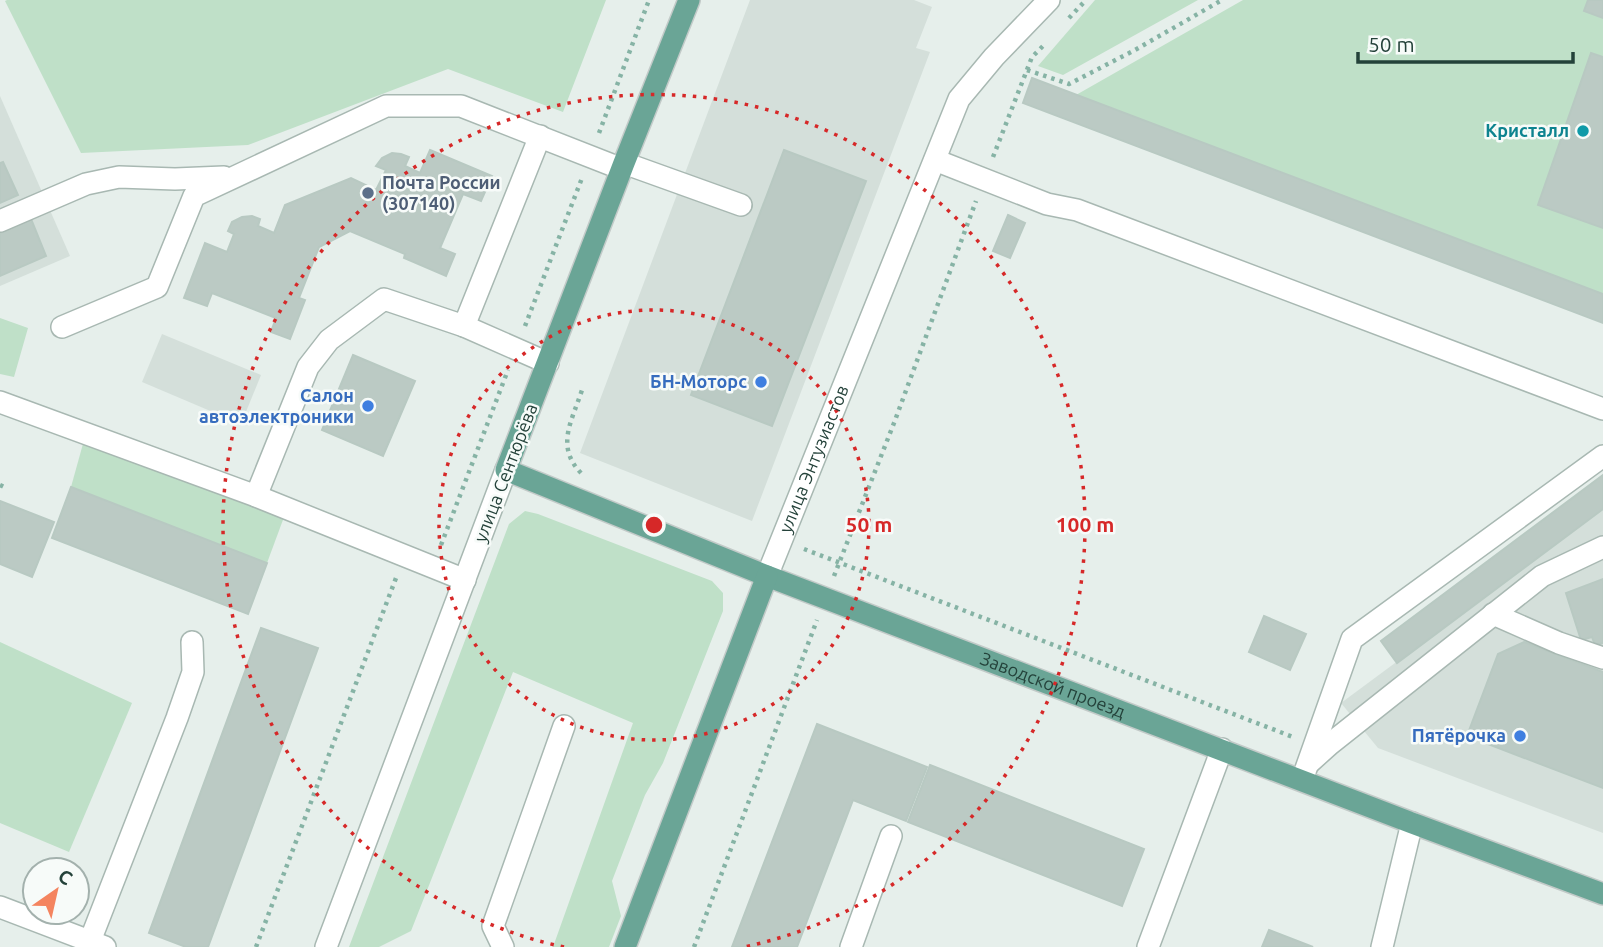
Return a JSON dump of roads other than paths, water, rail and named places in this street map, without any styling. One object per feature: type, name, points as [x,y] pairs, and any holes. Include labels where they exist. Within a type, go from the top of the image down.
[{"type":"main road","name":"улица Сентюрёва","points":[[506,470],[689,0]]},
{"type":"main road","name":"Заводской проезд","points":[[506,470],[767,576],[1222,749],[1308,763],[1412,823],[1603,894]]},
{"type":"main road","name":"улица Энтузиастов","points":[[625,947],[767,576]]},
{"type":"street","name":"улица Энтузиастов","points":[[767,576],[959,99],[994,57],[1049,0]]},
{"type":"street","points":[[62,327],[157,287],[194,196],[386,106],[461,106],[591,156],[741,205]]},
{"type":"street","points":[[464,326],[540,136]]},
{"type":"street","points":[[935,160],[1047,204],[1077,210],[1603,409]]},
{"type":"street","points":[[0,221],[86,184],[119,177],[233,177]]},
{"type":"street","points":[[256,496],[308,367],[329,340],[384,299],[464,326],[548,363]]},
{"type":"street","points":[[0,401],[256,496],[466,580]]},
{"type":"street","points":[[1308,763],[1352,639],[1603,456]]},
{"type":"street","name":"улица Сентюрёва","points":[[326,947],[506,470]]},
{"type":"street","points":[[1308,763],[1542,576],[1603,547]]},
{"type":"street","points":[[1493,614],[1559,643],[1603,658]]},
{"type":"street","points":[[0,907],[97,944],[193,672],[192,642]]},
{"type":"street","points":[[503,947],[493,926],[564,726]]},
{"type":"street","points":[[1148,947],[1222,749]]},
{"type":"street","points":[[1382,947],[1412,823]]},
{"type":"street","points":[[851,947],[891,836]]},
{"type":"place","name":"Кристалл","points":[[1583,131]]},
{"type":"place","name":"Почта России (307140)","points":[[368,193]]},
{"type":"place","name":"БН-Моторс","points":[[761,382]]},
{"type":"place","name":"Салон автоэлектроники","points":[[368,406]]},
{"type":"place","name":"Пятёрочка","points":[[1520,736]]}]
